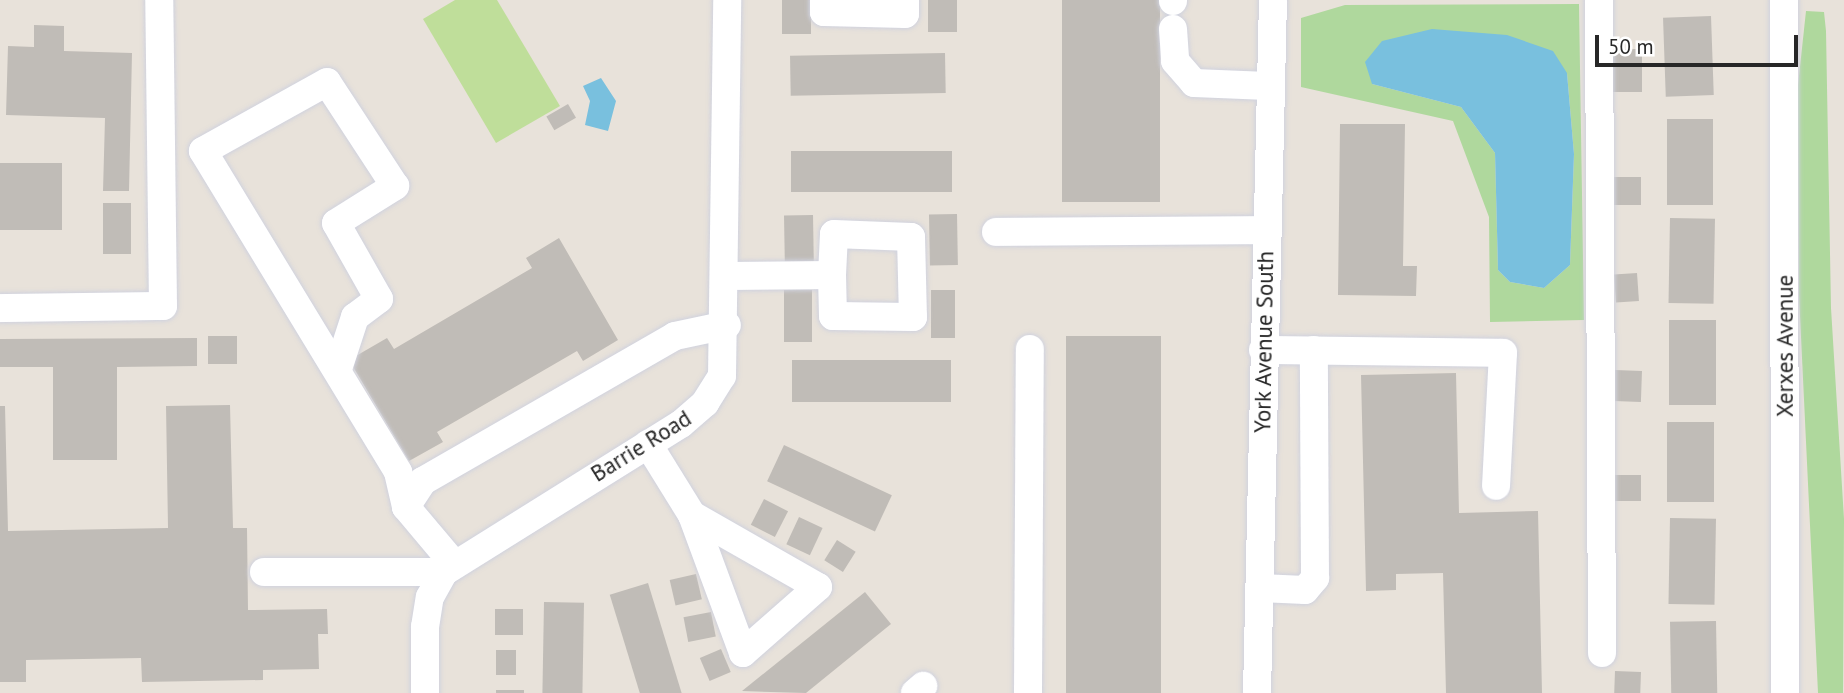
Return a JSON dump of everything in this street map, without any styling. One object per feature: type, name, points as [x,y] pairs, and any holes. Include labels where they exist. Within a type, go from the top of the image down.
[{"type":"street","points":[[0,308],[163,306],[159,0]]},
{"type":"street","name":"Barrie Road","points":[[449,568],[648,444],[705,403],[722,376],[727,325],[727,0]]},
{"type":"street","points":[[824,0],[824,12],[905,14],[905,0]]},
{"type":"street","name":"York Avenue South","points":[[1257,689],[1268,86],[1273,0]]},
{"type":"street","points":[[1599,0],[1602,653]]},
{"type":"street","name":"Xerxes Avenue","points":[[1784,0],[1785,693]]},
{"type":"street","points":[[1173,10],[1175,61],[1188,79],[1268,86]]},
{"type":"street","points":[[338,369],[355,317],[379,299],[336,223],[396,186],[327,82],[203,150],[398,472],[406,507],[449,568]]},
{"type":"street","points":[[996,232],[1265,230]]},
{"type":"street","points":[[727,276],[832,275]]},
{"type":"street","points":[[406,507],[423,481],[675,336],[727,325]]},
{"type":"street","points":[[1028,693],[1031,349]]},
{"type":"street","points":[[1263,350],[1503,353],[1496,486]]},
{"type":"street","points":[[1259,588],[1305,590],[1315,579],[1314,350]]},
{"type":"street","points":[[648,444],[692,515],[743,653],[818,587],[692,515]]},
{"type":"street","points":[[264,572],[449,568]]},
{"type":"street","points":[[425,693],[425,627],[430,597],[449,568]]},
{"type":"green space","points":[[455,0],[497,0],[560,106],[496,143],[423,19]]},
{"type":"green space","points":[[1579,4],[1584,320],[1490,322],[1489,217],[1453,121],[1301,87],[1301,18],[1345,5]],"holes":[[[1567,73],[1574,154],[1570,265],[1544,288],[1510,282],[1498,270],[1495,153],[1461,107],[1372,84]]]},
{"type":"green space","points":[[1806,11],[1824,12],[1826,31],[1831,308],[1844,519],[1843,693],[1818,693],[1799,295],[1798,85]]},
{"type":"water","points":[[1432,29],[1507,35],[1553,51],[1567,73],[1574,154],[1570,265],[1544,288],[1510,282],[1498,270],[1495,153],[1461,107],[1372,84],[1365,62],[1382,41]]},
{"type":"water","points":[[601,78],[616,101],[608,131],[585,125],[590,101],[583,86]]},
{"type":"building","points":[[782,0],[811,0],[811,34],[782,34]]},
{"type":"building","points":[[928,0],[957,0],[957,32],[928,32]]},
{"type":"building","points":[[1062,0],[1160,0],[1160,202],[1062,202]]},
{"type":"building","points":[[1711,16],[1714,95],[1666,97],[1663,18]]},
{"type":"building","points":[[34,25],[64,26],[64,51],[132,53],[129,191],[103,191],[105,118],[6,115],[8,46],[34,47]]},
{"type":"building","points":[[1613,49],[1642,49],[1642,92],[1613,92]]},
{"type":"building","points":[[945,53],[946,93],[791,96],[790,56]]},
{"type":"building","points":[[568,104],[576,118],[554,130],[546,117]]},
{"type":"building","points":[[1667,119],[1713,119],[1713,205],[1667,205]]},
{"type":"building","points":[[1340,124],[1405,124],[1403,266],[1417,266],[1416,296],[1338,295]]},
{"type":"building","points":[[791,151],[952,151],[952,192],[791,192]]},
{"type":"building","points":[[0,163],[62,163],[62,230],[0,230]]},
{"type":"building","points":[[1614,177],[1641,177],[1641,205],[1614,205]]},
{"type":"building","points":[[103,203],[131,203],[131,254],[103,254]]},
{"type":"building","points":[[929,214],[957,214],[958,265],[930,265]]},
{"type":"building","points":[[813,215],[814,266],[785,266],[784,216]]},
{"type":"building","points":[[1670,218],[1715,219],[1714,304],[1669,303]]},
{"type":"building","points":[[559,238],[618,340],[583,361],[577,351],[437,432],[443,442],[409,461],[349,360],[387,338],[394,349],[532,268],[526,258]]},
{"type":"building","points":[[1637,273],[1639,301],[1616,303],[1614,275]]},
{"type":"building","points":[[784,290],[812,290],[812,342],[784,342]]},
{"type":"building","points":[[931,290],[955,290],[955,338],[931,338]]},
{"type":"building","points":[[1669,320],[1716,320],[1716,405],[1669,405]]},
{"type":"building","points":[[208,336],[237,336],[237,364],[208,364]]},
{"type":"building","points":[[1066,336],[1161,336],[1161,693],[1066,693]]},
{"type":"building","points":[[197,338],[197,366],[117,367],[117,460],[53,460],[53,367],[0,367],[0,339]]},
{"type":"building","points":[[792,360],[951,360],[951,402],[792,402]]},
{"type":"building","points":[[1615,370],[1642,371],[1641,402],[1614,401]]},
{"type":"building","points":[[1456,373],[1459,513],[1538,511],[1542,693],[1446,693],[1443,573],[1396,574],[1396,590],[1366,591],[1361,375]]},
{"type":"building","points":[[230,405],[233,528],[247,528],[248,610],[327,609],[328,634],[318,634],[319,669],[263,670],[263,680],[142,682],[141,658],[26,660],[26,682],[0,682],[0,406],[5,406],[8,531],[168,528],[166,406]]},
{"type":"building","points":[[1667,422],[1714,422],[1714,502],[1667,502]]},
{"type":"building","points":[[784,445],[892,495],[875,532],[767,481]]},
{"type":"building","points":[[1614,475],[1641,475],[1641,501],[1614,501]]},
{"type":"building","points":[[764,499],[788,511],[775,537],[751,525]]},
{"type":"building","points":[[799,517],[823,528],[810,555],[786,544]]},
{"type":"building","points":[[1670,518],[1716,519],[1714,605],[1668,604]]},
{"type":"building","points":[[837,540],[856,552],[843,572],[824,560]]},
{"type":"building","points":[[696,574],[702,599],[676,605],[670,580]]},
{"type":"building","points":[[648,583],[682,693],[640,693],[610,595]]},
{"type":"building","points":[[865,592],[891,624],[806,693],[742,691]]},
{"type":"building","points":[[544,602],[584,603],[582,693],[542,693]]},
{"type":"building","points":[[495,609],[523,609],[523,635],[495,635]]},
{"type":"building","points":[[711,612],[716,637],[688,642],[684,617]]},
{"type":"building","points":[[1716,621],[1717,693],[1671,693],[1670,622]]},
{"type":"building","points":[[721,649],[731,672],[710,681],[700,658]]},
{"type":"building","points":[[496,650],[516,650],[516,675],[496,675]]},
{"type":"building","points":[[1615,671],[1641,672],[1640,693],[1614,693]]},
{"type":"building","points":[[496,690],[524,690],[524,693],[496,693]]}]
